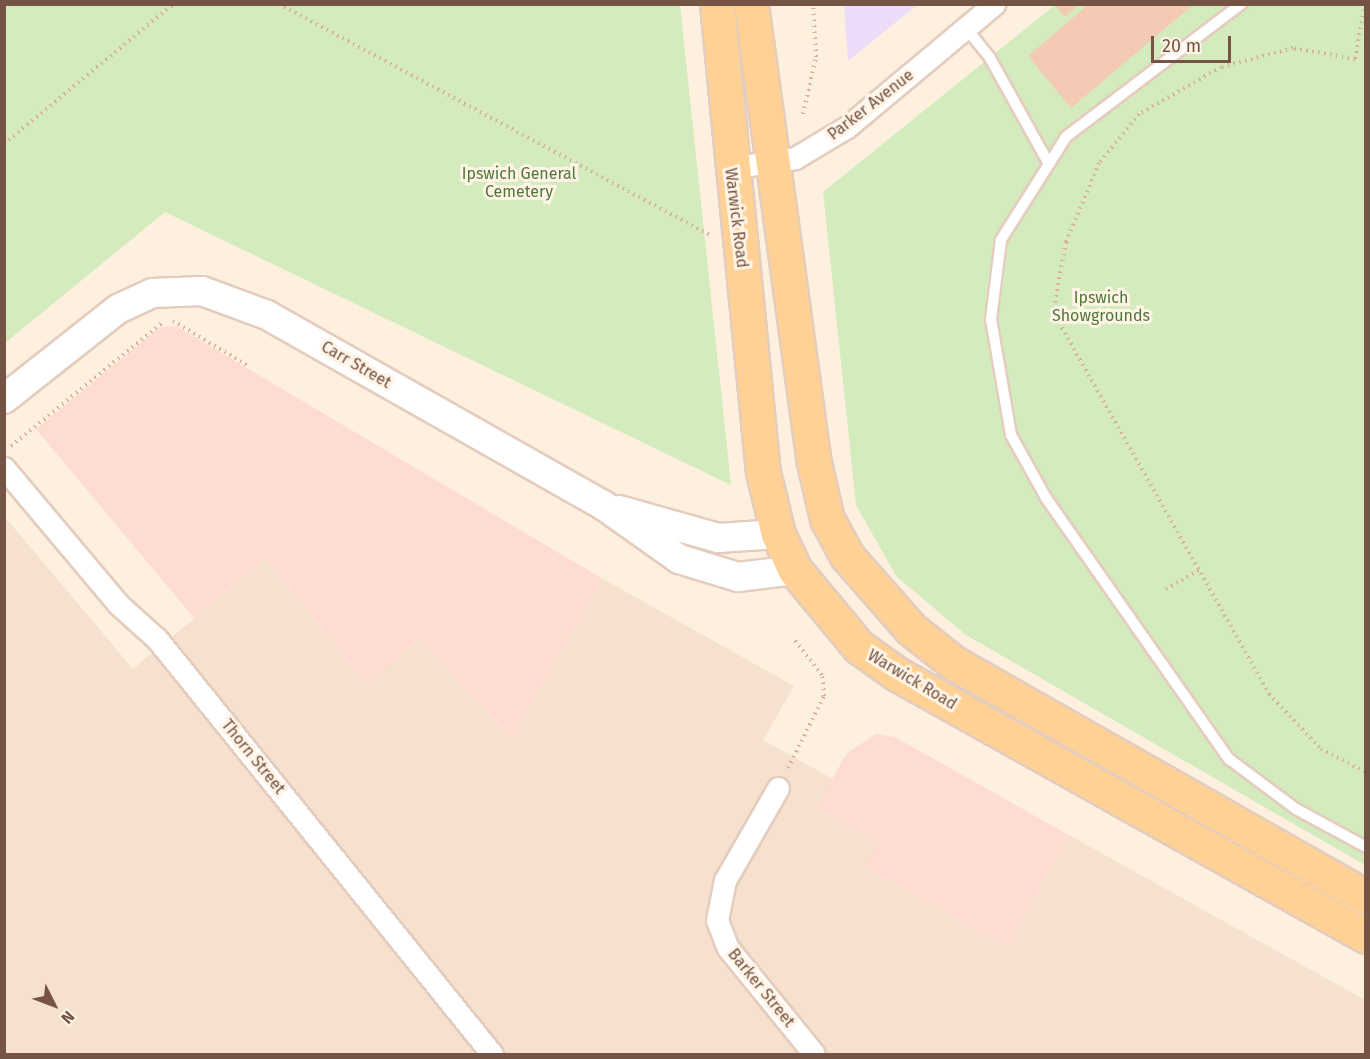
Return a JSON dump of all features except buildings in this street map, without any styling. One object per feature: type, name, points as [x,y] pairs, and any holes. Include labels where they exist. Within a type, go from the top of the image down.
[{"type":"main road","name":"Warwick Road","points":[[717,4],[730,168],[741,252],[763,472],[778,534],[795,570],[859,647],[897,674],[1365,936]]},
{"type":"main road","points":[[751,4],[770,163],[816,476],[836,536],[867,584],[954,663],[1365,897]]},
{"type":"main road","name":"Carr Street","points":[[4,399],[99,322],[153,293],[187,289],[225,297],[267,315],[603,505],[665,551],[717,574],[764,577],[795,570]]},
{"type":"main road","name":"Carr Street","points":[[603,505],[718,538],[778,534]]},
{"type":"main road","points":[[778,534],[836,536]]},
{"type":"main road","points":[[795,570],[836,536]]},
{"type":"street","name":"Parker Avenue","points":[[730,168],[795,158],[847,127],[994,4]]},
{"type":"street","name":"Thorn Street","points":[[4,468],[118,604],[158,639],[492,1054]]},
{"type":"street","name":"Barker Street","points":[[778,788],[725,880],[717,920],[728,948],[814,1054]]},
{"type":"lane","points":[[1241,4],[1066,136],[1001,240],[991,319],[1011,435],[1046,498],[1229,759],[1296,809],[1365,847]]},
{"type":"lane","points":[[966,28],[990,57],[1049,164]]},
{"type":"path","points":[[4,144],[173,4]]},
{"type":"path","points":[[279,4],[741,252]]},
{"type":"path","points":[[803,114],[816,57],[813,4]]},
{"type":"path","points":[[1365,4],[1355,59],[1293,48],[1221,67],[1139,114],[1099,164],[1066,242],[1053,312],[1269,694],[1322,749],[1365,772]]},
{"type":"path","points":[[10,446],[160,323],[174,321],[246,365]]},
{"type":"path","points":[[1166,588],[1199,570]]},
{"type":"path","points":[[778,788],[824,696],[822,675],[792,637]]},
{"type":"shaded area","points":[[844,4],[917,5],[848,61]]},
{"type":"shaded area","points":[[176,326],[603,579],[511,739],[420,639],[366,685],[266,559],[194,618],[36,429],[160,327]]},
{"type":"shaded area","points":[[4,516],[133,669],[266,559],[365,684],[420,639],[511,739],[603,579],[794,686],[763,740],[833,779],[816,807],[880,843],[866,867],[1007,947],[1069,835],[1365,1000],[1365,1054],[5,1054]]},
{"type":"shaded area","points":[[876,734],[895,737],[1069,835],[1007,947],[865,867],[879,843],[816,807],[847,753]]},
{"type":"green space","name":"Ipswich General Cemetery","points":[[5,4],[680,5],[731,485],[165,212],[5,343]]},
{"type":"green space","name":"Ipswich Showgrounds","points":[[1055,5],[1365,5],[1365,865],[966,635],[896,576],[856,505],[823,192]]}]
